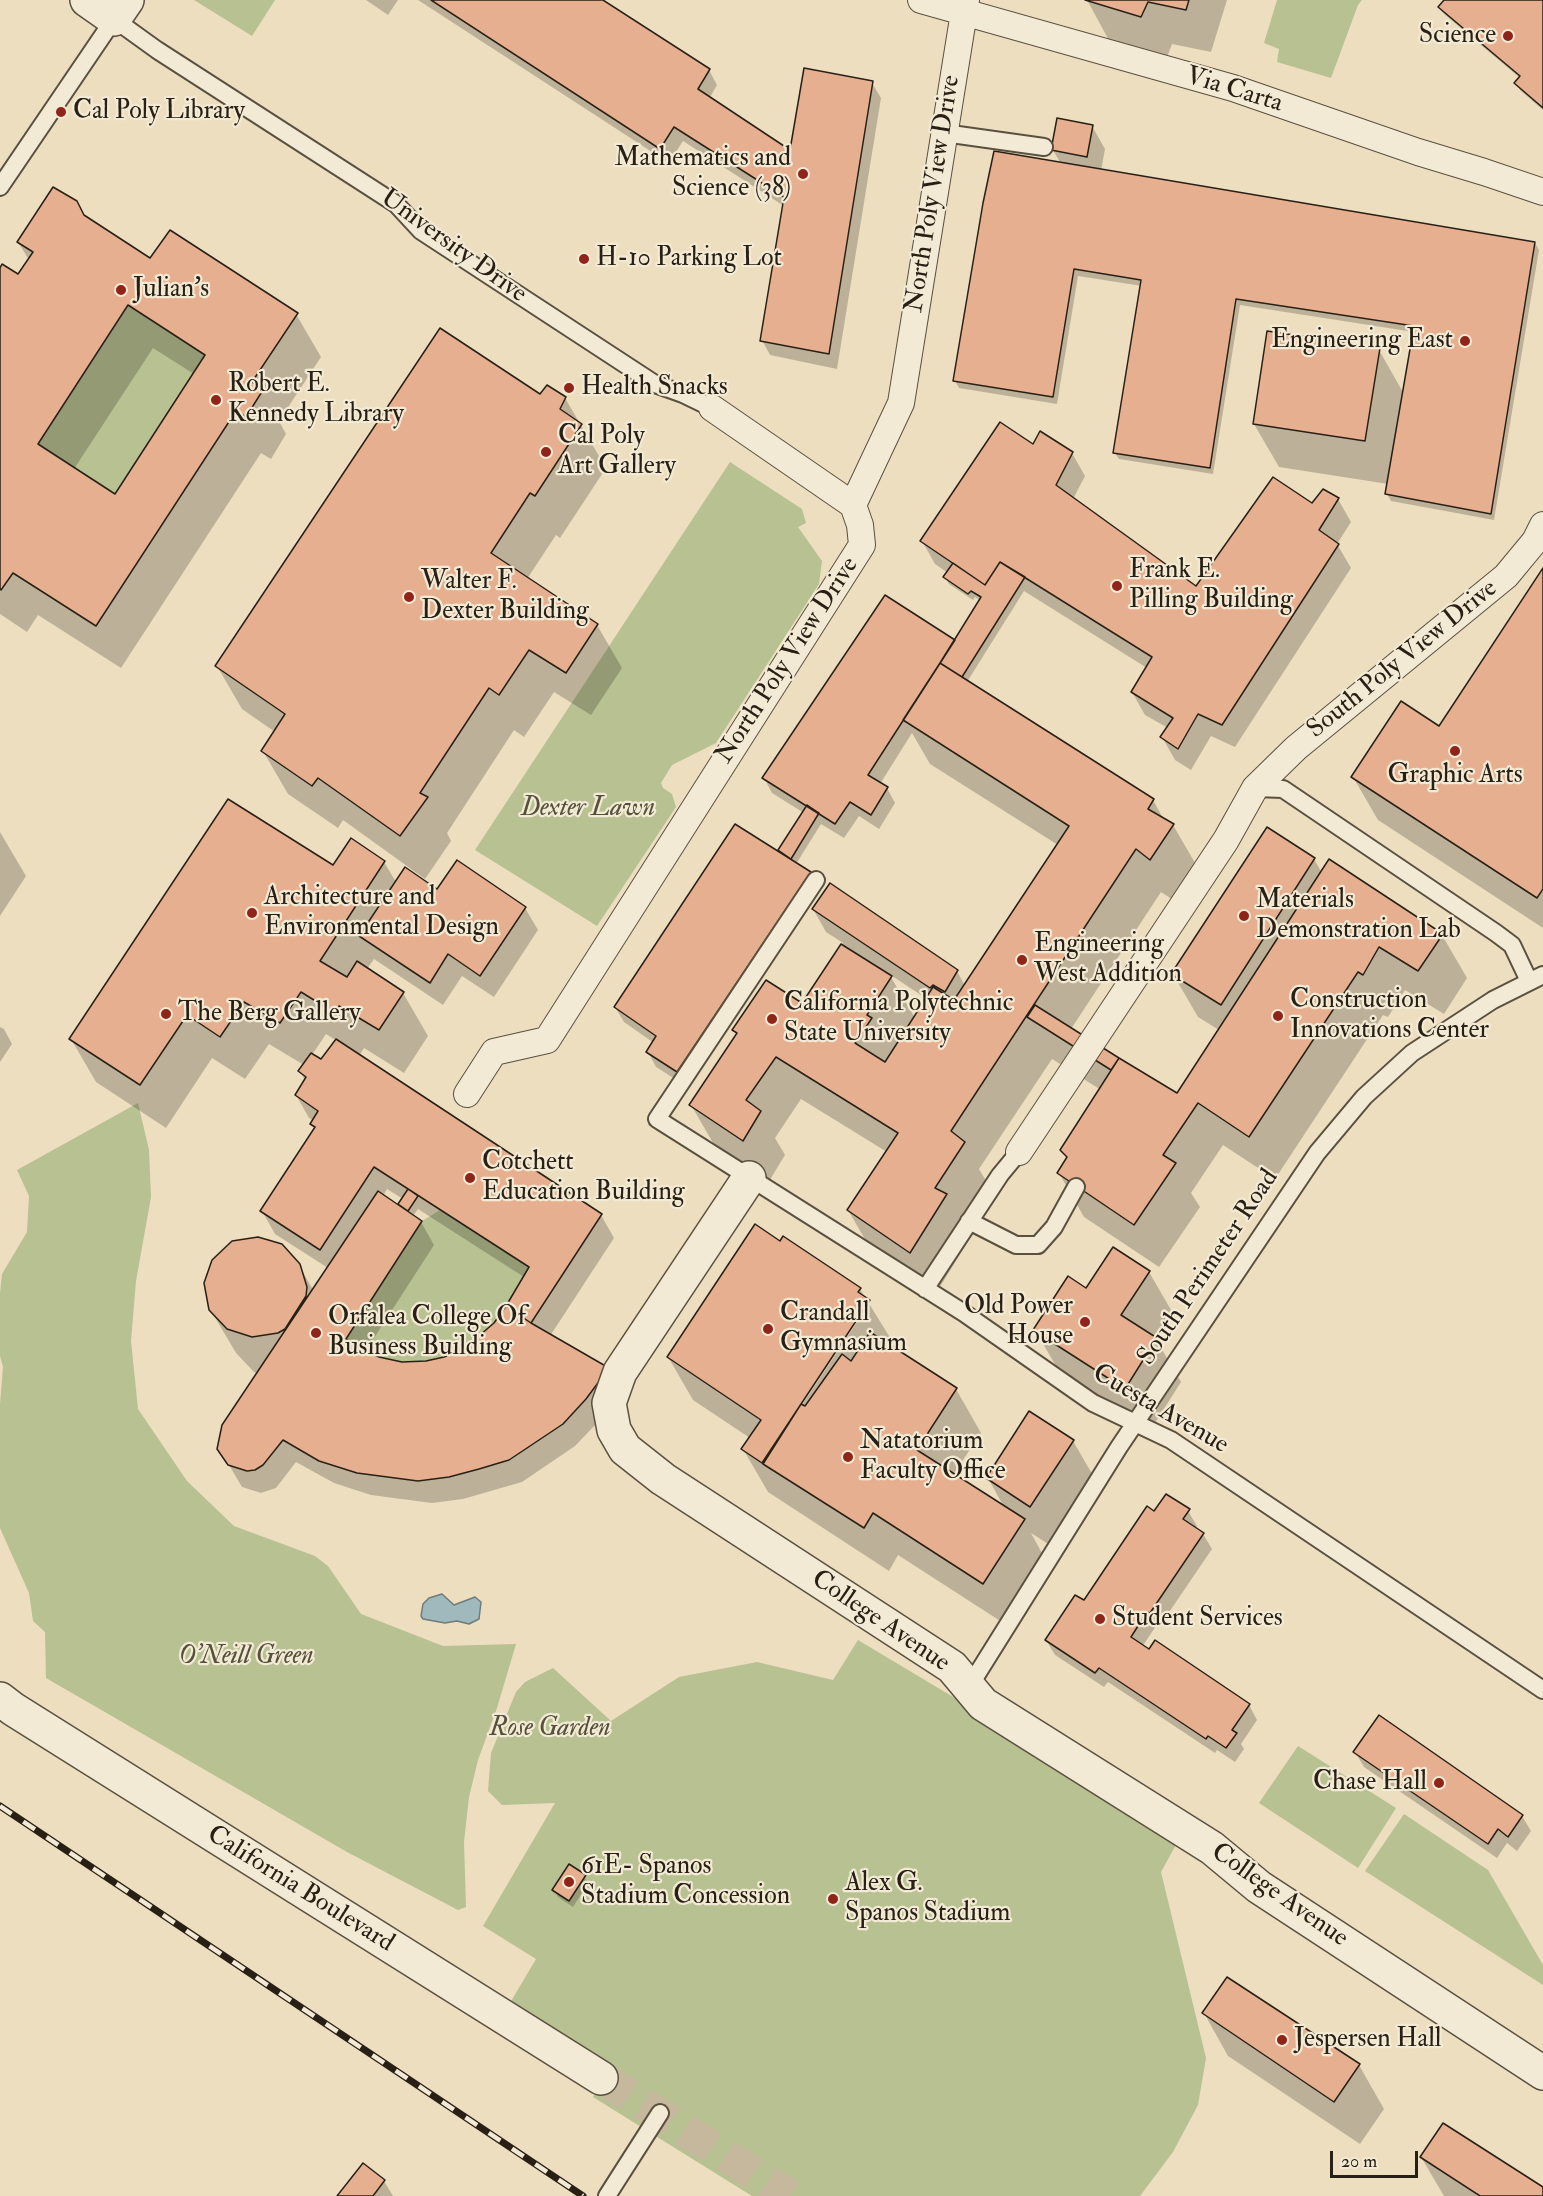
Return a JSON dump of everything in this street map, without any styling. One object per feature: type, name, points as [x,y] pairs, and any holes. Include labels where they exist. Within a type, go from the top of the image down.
[{"type":"street","name":"University Drive","points":[[87,0],[120,10]]},
{"type":"street","name":"Via Carta","points":[[921,0],[965,6],[1233,88],[1388,142],[1543,192]]},
{"type":"street","name":"North Poly View Drive","points":[[467,1094],[494,1052],[547,1040],[862,545],[860,525],[853,505],[901,403],[965,6]]},
{"type":"street","name":"University Drive","points":[[712,408],[853,505]]},
{"type":"street","name":"South Poly View Drive","points":[[1019,1152],[1226,840],[1255,788],[1296,748],[1506,576],[1535,541],[1543,525]]},
{"type":"street","name":"College Avenue","points":[[749,1178],[620,1372],[609,1402],[614,1430],[625,1449],[663,1479],[952,1667],[983,1704],[1212,1848],[1259,1887],[1543,2073]]},
{"type":"street","name":"California Boulevard","points":[[0,1699],[601,2078]]},
{"type":"lane","points":[[0,188],[120,10]]},
{"type":"lane","name":"University Drive","points":[[120,10],[157,50],[396,204],[421,231],[655,384],[712,408]]},
{"type":"lane","points":[[944,133],[1044,147]]},
{"type":"lane","points":[[1255,788],[1283,789],[1496,933],[1512,945],[1536,978]]},
{"type":"lane","name":"Cuesta Avenue","points":[[816,880],[657,1119],[925,1289],[1093,1403],[1171,1440],[1543,1690]]},
{"type":"lane","name":"South Perimeter Road","points":[[969,1687],[1135,1423],[1317,1153],[1364,1097],[1412,1053],[1493,999],[1536,978]]},
{"type":"lane","points":[[925,1289],[1000,1175],[1019,1152]]},
{"type":"lane","points":[[969,1221],[1016,1245],[1038,1245],[1054,1227],[1076,1186]]},
{"type":"lane","points":[[607,2196],[660,2113]]},
{"type":"green space","points":[[194,0],[275,0],[252,36]]},
{"type":"green space","points":[[1277,0],[1362,0],[1358,5],[1331,78],[1277,62],[1279,49],[1264,43]]},
{"type":"green space","points":[[128,305],[205,355],[115,494],[38,444]]},
{"type":"green space","name":"Dexter Lawn","points":[[730,462],[802,509],[806,523],[798,527],[822,561],[819,584],[716,743],[672,765],[661,783],[663,788],[672,794],[676,807],[597,926],[475,850]]},
{"type":"green space","name":"O'Neill Green","points":[[138,1103],[149,1150],[151,1197],[136,1281],[131,1341],[138,1409],[187,1481],[234,1526],[315,1556],[328,1566],[361,1614],[443,1646],[516,1644],[497,1708],[478,1760],[469,1797],[464,1842],[466,1907],[458,1910],[347,1852],[46,1678],[45,1632],[33,1621],[29,1593],[0,1528],[0,1404],[3,1367],[0,1356],[0,1293],[2,1274],[27,1232],[29,1196],[17,1170]]},
{"type":"green space","points":[[440,1210],[529,1267],[506,1306],[480,1337],[465,1348],[444,1357],[426,1361],[402,1362],[379,1357],[358,1347],[346,1339],[422,1221]]},
{"type":"green space","name":"Alex G. Spanos Stadium","points":[[858,1640],[1182,1834],[1161,1872],[1206,2058],[1198,2105],[1173,2152],[1140,2196],[752,2196],[593,2097],[613,2065],[510,2003],[536,1959],[483,1926],[555,1803],[502,1805],[488,1791],[491,1753],[516,1692],[525,1682],[553,1668],[611,1721],[679,1677],[757,1662],[833,1680]]},
{"type":"green space","points":[[1298,1746],[1396,1808],[1358,1868],[1259,1803]]},
{"type":"green space","points":[[1404,1814],[1488,1870],[1543,1965],[1543,1985],[1365,1871]]},
{"type":"water","points":[[442,1594],[454,1605],[475,1597],[481,1602],[479,1619],[469,1624],[423,1619],[421,1616],[423,1604],[429,1598]]},
{"type":"building","name":"Mathematics and Science (38)","points":[[431,0],[603,0],[710,69],[698,89],[790,150],[804,68],[873,81],[829,354],[760,341],[784,197],[674,127],[660,149]]},
{"type":"building","points":[[1085,0],[1189,0],[1186,10],[1148,2],[1141,17]]},
{"type":"building","name":"Science","points":[[1444,0],[1543,0],[1543,108],[1514,83],[1520,76],[1438,7]]},
{"type":"building","points":[[1057,118],[1093,125],[1087,157],[1051,150]]},
{"type":"building","name":"Engineering East","points":[[994,151],[1535,242],[1491,514],[1385,494],[1414,326],[1236,299],[1210,468],[1113,453],[1141,280],[1074,269],[1053,397],[953,381]]},
{"type":"building","name":"Robert E. Kennedy Library","points":[[53,187],[77,201],[84,215],[150,258],[170,230],[298,313],[252,382],[263,390],[246,417],[236,411],[96,626],[13,573],[0,589],[0,268],[2,264],[18,274],[33,252],[17,242]],"holes":[[[128,305],[205,355],[115,494],[38,444]]]},
{"type":"building","name":"Walter F. Dexter Building","points":[[440,328],[540,394],[547,385],[566,397],[560,409],[582,424],[535,496],[530,493],[491,553],[598,624],[566,673],[529,650],[499,695],[489,688],[420,793],[428,797],[400,836],[318,778],[312,786],[261,751],[285,714],[215,666]]},
{"type":"building","points":[[1267,331],[1380,348],[1365,441],[1253,424]]},
{"type":"building","name":"Frank E. Pilling Building","points":[[1000,422],[1033,444],[1040,431],[1073,452],[1056,485],[1196,586],[1273,477],[1312,503],[1323,489],[1339,498],[1319,530],[1339,544],[1222,725],[1198,714],[1178,749],[1160,737],[1173,718],[1131,692],[1152,657],[1000,562],[985,585],[920,541]]},
{"type":"building","points":[[1000,562],[1025,577],[962,677],[940,663],[981,597],[971,591],[968,594],[943,577],[953,563],[985,585]]},
{"type":"building","name":"Graphic Arts","points":[[1543,568],[1543,889],[1537,898],[1351,777],[1401,701],[1439,726]]},
{"type":"building","points":[[885,595],[955,640],[868,775],[888,787],[871,815],[850,802],[835,824],[762,778]]},
{"type":"building","name":"Engineering West Addition","points":[[940,663],[1154,799],[1148,809],[1174,824],[1150,860],[1136,849],[951,1131],[965,1142],[935,1188],[947,1194],[910,1253],[847,1210],[898,1133],[776,1057],[746,1100],[761,1111],[743,1141],[689,1105],[737,1033],[732,1030],[766,980],[802,1003],[841,944],[892,976],[867,1015],[872,1018],[855,1043],[885,1062],[933,987],[954,1000],[1069,826],[903,720]]},
{"type":"building","name":"Architecture and Environmental Design","points":[[228,799],[333,865],[351,838],[385,861],[320,961],[347,977],[357,961],[404,992],[379,1030],[339,1006],[335,1013],[301,992],[280,1023],[244,1002],[220,1037],[187,1015],[140,1085],[69,1039]]},
{"type":"building","points":[[807,805],[819,813],[791,859],[778,850]]},
{"type":"building","points":[[735,824],[811,872],[677,1072],[646,1052],[656,1036],[614,1007]]},
{"type":"building","name":"Materials Demonstration Lab","points":[[1267,827],[1315,858],[1221,1005],[1171,974]]},
{"type":"building","name":"Construction Innovations Center","points":[[1329,859],[1443,934],[1418,971],[1379,947],[1363,975],[1358,972],[1249,1137],[1198,1103],[1163,1155],[1176,1163],[1134,1225],[1057,1173],[1067,1157],[1060,1150],[1119,1058],[1177,1093]]},
{"type":"building","points":[[457,860],[526,907],[480,976],[448,954],[430,983],[359,936],[405,867],[437,889]]},
{"type":"building","points":[[830,883],[958,970],[945,992],[933,985],[930,988],[812,909]]},
{"type":"building","points":[[1035,1005],[1119,1058],[1111,1070],[1027,1017]]},
{"type":"building","name":"Cotchett Education Building","points":[[336,1039],[602,1214],[531,1323],[506,1306],[529,1267],[374,1167],[320,1250],[260,1211],[315,1127],[310,1124],[318,1111],[295,1095],[306,1077],[298,1071],[311,1053],[321,1059]]},
{"type":"building","points":[[408,1189],[418,1196],[408,1211],[398,1204]]},
{"type":"building","name":"Orfalea College Of Business Building","points":[[378,1191],[422,1221],[346,1339],[379,1357],[402,1362],[426,1361],[444,1357],[465,1348],[494,1323],[506,1306],[609,1368],[586,1399],[563,1424],[509,1460],[449,1477],[418,1481],[357,1473],[319,1461],[283,1440],[263,1465],[255,1470],[247,1471],[228,1465],[217,1449],[222,1425]]},
{"type":"building","name":"Crandall Gymnasium","points":[[755,1224],[780,1241],[783,1236],[861,1288],[858,1292],[870,1300],[762,1463],[741,1449],[761,1420],[667,1357]]},
{"type":"building","name":"Orfalea College Of Business Building","points":[[258,1237],[282,1244],[300,1264],[307,1287],[306,1296],[285,1329],[278,1333],[252,1337],[227,1329],[209,1310],[204,1283],[212,1260],[232,1241]]},
{"type":"building","name":"Old Power House","points":[[1113,1247],[1150,1271],[1121,1315],[1157,1338],[1125,1389],[1033,1330],[1068,1276],[1086,1288]]},
{"type":"building","name":"Natatorium Faculty Office","points":[[870,1332],[957,1388],[917,1450],[1025,1519],[983,1584],[873,1513],[864,1528],[763,1464],[801,1404],[805,1406],[842,1354],[851,1361]]},
{"type":"building","points":[[1029,1411],[1074,1440],[1030,1507],[986,1478]]},
{"type":"building","name":"Student Services","points":[[1166,1494],[1190,1509],[1183,1519],[1204,1533],[1131,1637],[1149,1649],[1155,1640],[1250,1704],[1232,1730],[1237,1733],[1226,1748],[1208,1736],[1206,1739],[1099,1668],[1095,1673],[1045,1640],[1075,1595],[1084,1600],[1147,1506],[1154,1511]]},
{"type":"building","name":"Chase Hall","points":[[1379,1715],[1523,1815],[1508,1837],[1498,1829],[1488,1844],[1353,1752]]},
{"type":"building","name":"61E- Spanos Stadium Concession","points":[[569,1864],[586,1875],[569,1901],[552,1890]]},
{"type":"building","name":"Jespersen Hall","points":[[1227,1977],[1360,2064],[1334,2102],[1202,2013]]},
{"type":"building","points":[[1443,2123],[1543,2187],[1543,2196],[1480,2196],[1420,2157]]},
{"type":"building","points":[[363,2163],[385,2180],[373,2196],[337,2196]]},
{"type":"tunnel","points":[[601,2078],[790,2196]]},
{"type":"railway","points":[[0,1806],[583,2196]]},
{"type":"place","name":"Science","points":[[1508,36]]},
{"type":"place","name":"Cal Poly Library","points":[[61,112]]},
{"type":"place","name":"Mathematics and Science (38)","points":[[803,174]]},
{"type":"place","name":"H-10 Parking Lot","points":[[584,259]]},
{"type":"place","name":"Julian's","points":[[121,290]]},
{"type":"place","name":"Engineering East","points":[[1465,341]]},
{"type":"place","name":"Health Snacks","points":[[569,388]]},
{"type":"place","name":"Robert E. Kennedy Library","points":[[216,400]]},
{"type":"place","name":"Cal Poly Art Gallery","points":[[546,452]]},
{"type":"place","name":"Frank E. Pilling Building","points":[[1117,586]]},
{"type":"place","name":"Walter F. Dexter Building","points":[[409,597]]},
{"type":"place","name":"Graphic Arts","points":[[1455,751]]},
{"type":"place","name":"Architecture and Environmental Design","points":[[252,913]]},
{"type":"place","name":"Materials Demonstration Lab","points":[[1244,916]]},
{"type":"place","name":"Engineering West Addition","points":[[1022,960]]},
{"type":"place","name":"The Berg Gallery","points":[[166,1014]]},
{"type":"place","name":"Construction Innovations Center","points":[[1278,1016]]},
{"type":"place","name":"California Polytechnic State University","points":[[772,1019]]},
{"type":"place","name":"Cotchett Education Building","points":[[470,1178]]},
{"type":"place","name":"Old Power House","points":[[1085,1322]]},
{"type":"place","name":"Crandall Gymnasium","points":[[768,1329]]},
{"type":"place","name":"Orfalea College Of Business Building","points":[[316,1333]]},
{"type":"place","name":"Natatorium Faculty Office","points":[[848,1457]]},
{"type":"place","name":"Student Services","points":[[1100,1619]]},
{"type":"place","name":"Chase Hall","points":[[1439,1783]]},
{"type":"place","name":"61E- Spanos Stadium Concession","points":[[569,1882]]},
{"type":"place","name":"Alex G. Spanos Stadium","points":[[833,1899]]},
{"type":"place","name":"Jespersen Hall","points":[[1282,2040]]},
{"type":"park label","name":"Rose Garden","points":[[550,1729]]}]
